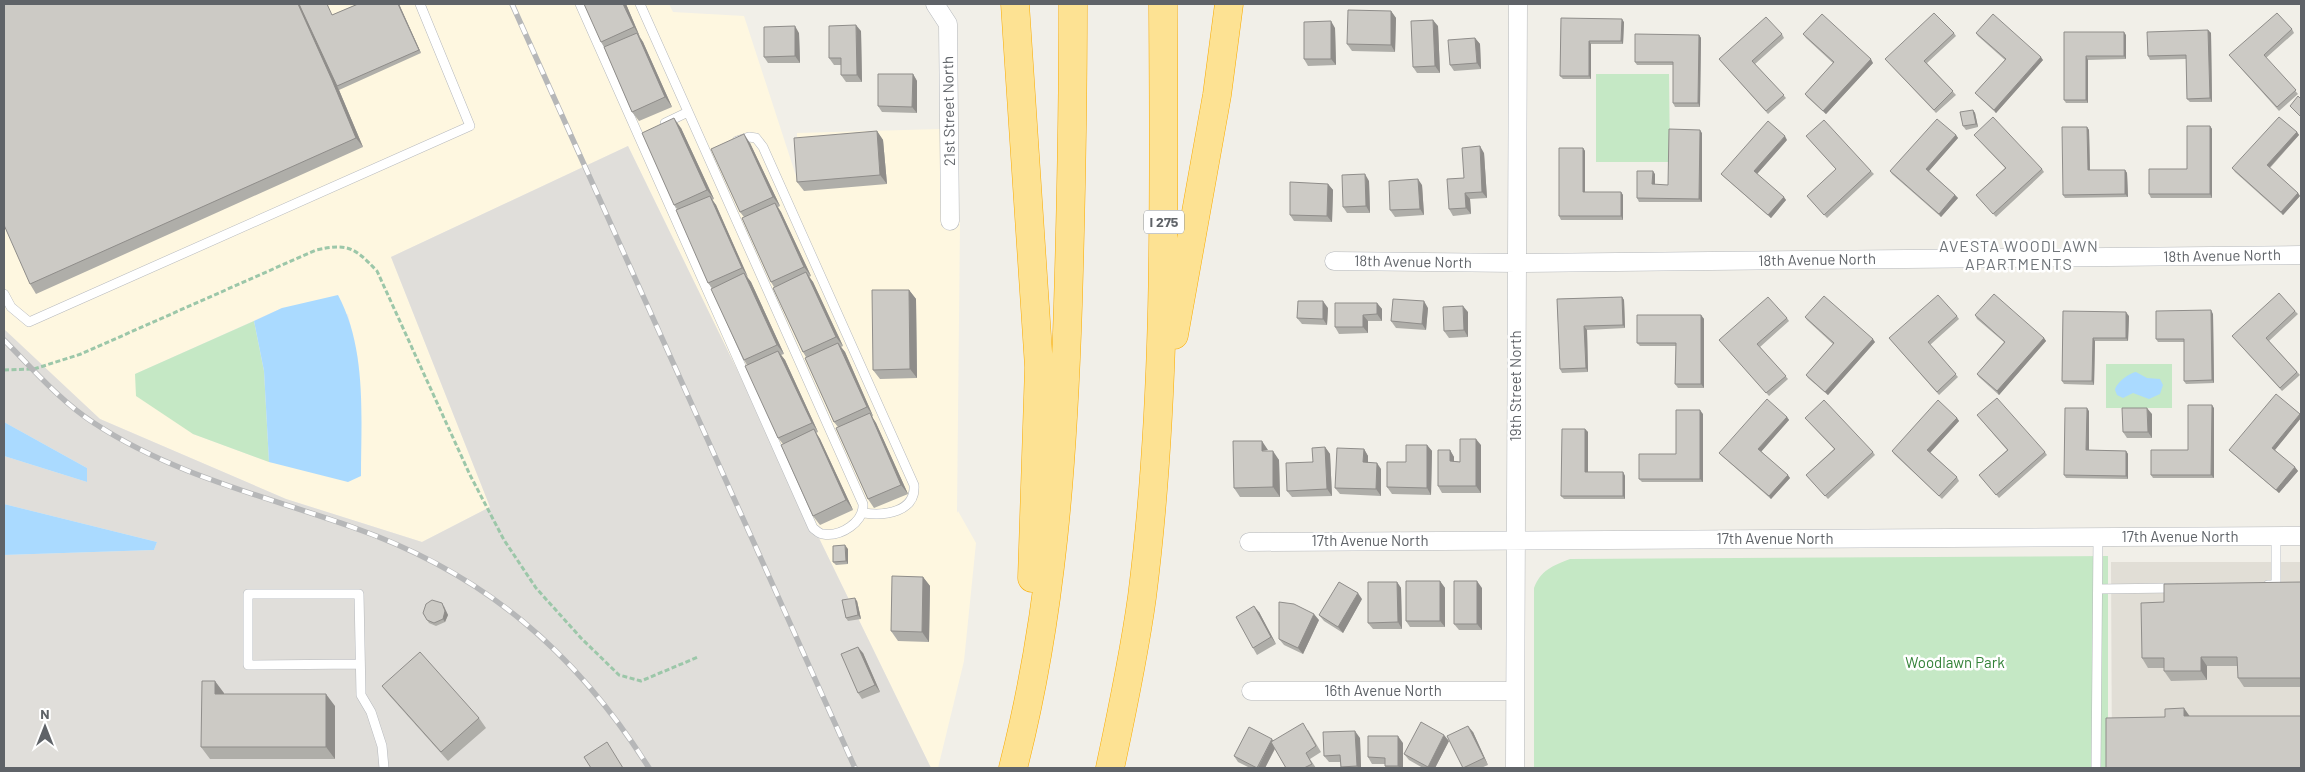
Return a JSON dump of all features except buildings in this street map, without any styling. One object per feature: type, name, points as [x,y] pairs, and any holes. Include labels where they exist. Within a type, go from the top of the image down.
[{"type":"highway","points":[[1014,4],[1039,367],[1034,554],[1021,737]]},
{"type":"highway","points":[[1013,768],[1038,652],[1062,465],[1070,256],[1073,4]]},
{"type":"highway","name":"I 275","points":[[1110,768],[1132,661],[1142,598],[1156,440],[1164,244],[1163,4]]},
{"type":"highway","points":[[1156,440],[1217,96],[1229,4]]},
{"type":"street","name":"21st Street North","points":[[935,4],[948,24],[950,222]]},
{"type":"street","name":"19th Street North","points":[[1516,768],[1518,4]]},
{"type":"street","name":"18th Avenue North","points":[[1334,261],[1516,263],[2301,255]]},
{"type":"street","name":"17th Avenue North","points":[[1249,542],[2301,536]]},
{"type":"street","name":"16th Avenue North","points":[[1251,691],[1515,691]]},
{"type":"lane","points":[[4,294],[11,307],[29,322],[470,126],[420,4]]},
{"type":"lane","points":[[580,4],[646,132],[812,528],[822,534],[836,533],[858,521],[864,513],[863,504],[710,151],[688,112],[640,4]]},
{"type":"lane","points":[[646,132],[688,112]]},
{"type":"lane","points":[[732,143],[749,137],[756,138],[763,147],[914,485],[915,496],[910,504],[896,511],[876,515],[864,513]]},
{"type":"lane","points":[[2257,585],[2276,585],[2276,537]]},
{"type":"lane","points":[[2096,768],[2098,538]]},
{"type":"lane","points":[[2098,589],[2180,587]]},
{"type":"lane","points":[[360,664],[248,665],[248,594],[358,594],[361,695],[371,712],[382,746],[384,768]]},
{"type":"path","points":[[4,370],[11,372],[34,369],[81,354],[316,250],[339,245],[360,253],[377,271],[470,475],[504,540],[536,588],[581,638],[619,675],[641,681],[698,657]]},
{"type":"shaded area","points":[[4,4],[669,4],[673,12],[744,16],[797,179],[797,133],[940,129],[941,221],[960,222],[957,513],[958,511],[976,543],[964,661],[938,768],[931,768],[628,146],[391,257],[490,507],[422,542],[286,499],[100,419],[7,334],[4,329]],"holes":[[[282,308],[348,314],[358,360],[361,475],[269,462],[193,434],[135,374]]]},
{"type":"shaded area","points":[[628,146],[931,768],[4,768],[4,555],[154,550],[157,542],[4,504],[4,456],[87,482],[87,468],[4,422],[4,329],[100,419],[286,499],[422,542],[490,507],[391,257]]},
{"type":"shaded area","points":[[2111,562],[2301,562],[2301,768],[2112,768]]},
{"type":"green space","points":[[1596,74],[1669,74],[1670,162],[1596,162]]},
{"type":"green space","points":[[254,321],[264,371],[269,462],[193,434],[136,396],[135,374]]},
{"type":"green space","points":[[2106,364],[2172,364],[2172,408],[2106,408]]},
{"type":"green space","name":"Woodlawn Park","points":[[2108,556],[2108,768],[1534,768],[1534,588],[1540,577],[1548,569],[1570,559]]},
{"type":"water","points":[[338,295],[354,338],[360,384],[361,476],[348,482],[269,462],[264,371],[254,321],[282,308]]},
{"type":"water","points":[[2136,372],[2147,378],[2160,379],[2163,385],[2160,394],[2149,399],[2133,393],[2123,398],[2117,395],[2115,390],[2120,381]]},
{"type":"water","points":[[4,422],[87,468],[87,482],[4,456]]},
{"type":"water","points":[[4,504],[157,542],[154,550],[4,555]]},
{"type":"railway","points":[[512,4],[855,768]]},
{"type":"railway","points":[[4,340],[70,405],[94,423],[124,441],[187,471],[352,527],[400,546],[444,568],[484,593],[522,621],[557,652],[590,687],[649,768]]},
{"type":"district","name":"AVESTA WOODLAWN APARTMENTS","points":[[2019,255]]}]
